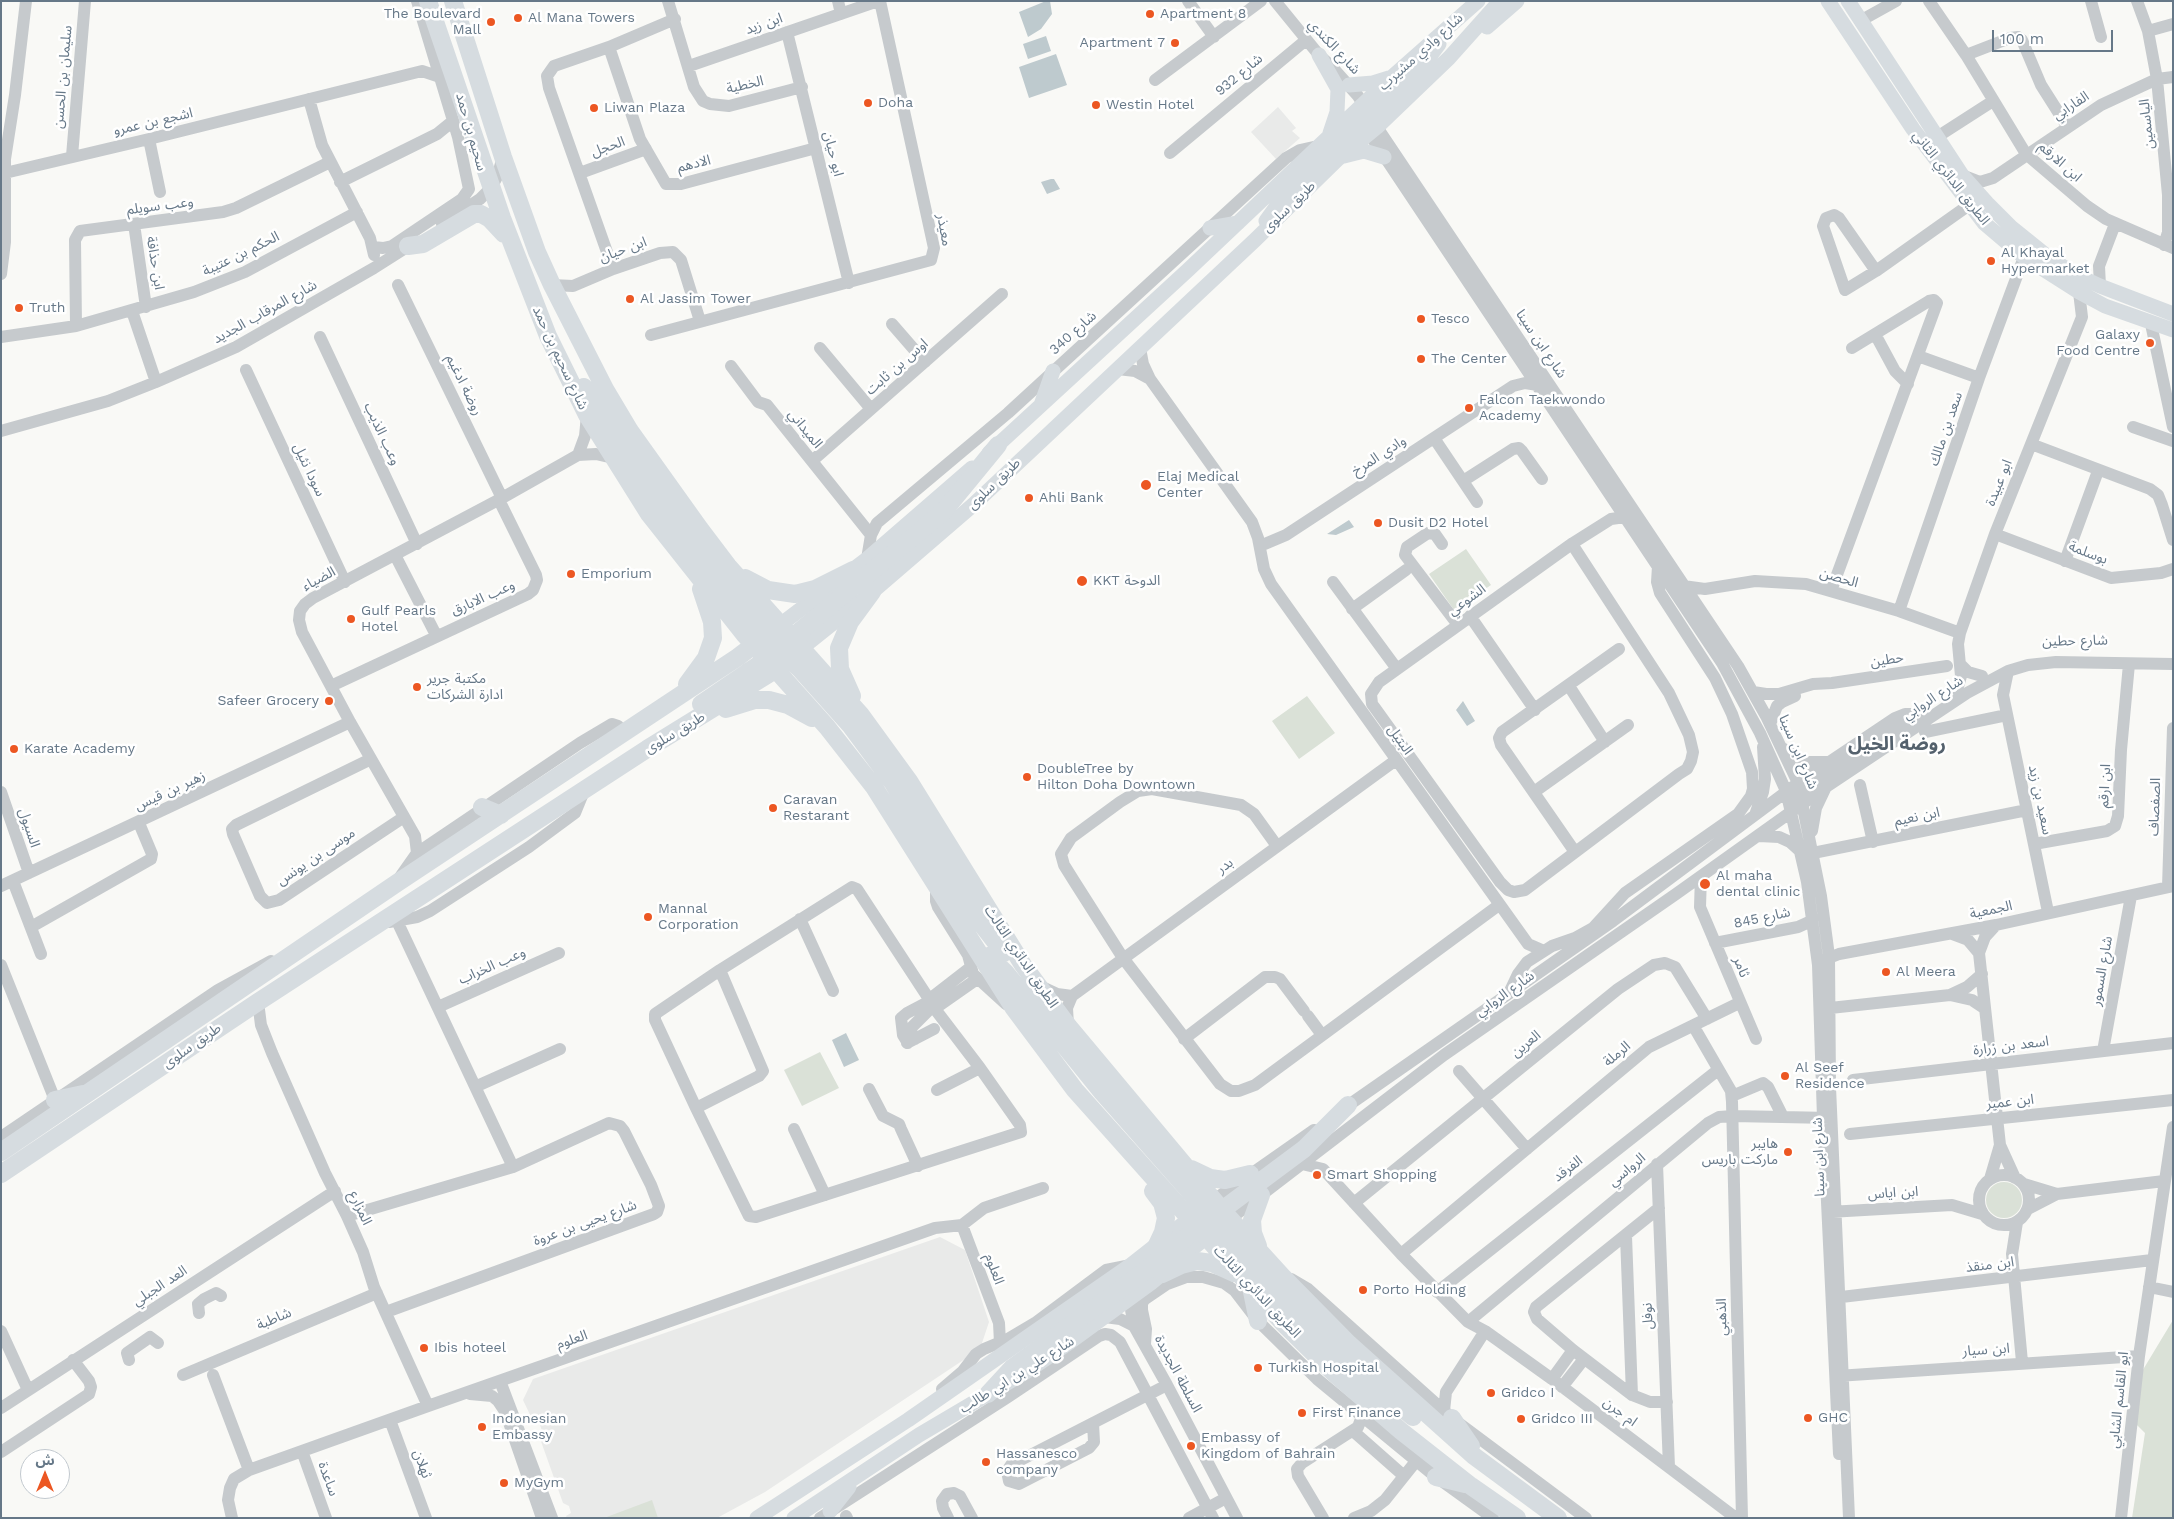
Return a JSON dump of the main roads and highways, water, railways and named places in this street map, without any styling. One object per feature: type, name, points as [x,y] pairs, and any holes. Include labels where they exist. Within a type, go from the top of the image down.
[{"type":"highway","name":"شارع سحيم بن حمد","points":[[428,1],[459,116],[491,188],[509,238],[558,356],[587,415],[649,514],[696,575],[778,648]]},
{"type":"highway","points":[[442,1],[459,55],[468,68],[476,73]]},
{"type":"highway","name":"شارع سحيم بن حمد","points":[[453,1],[503,157],[537,252],[564,311],[605,389],[630,431],[728,566],[778,648]]},
{"type":"highway","points":[[445,96],[459,116]]},
{"type":"highway","points":[[408,246],[423,244],[474,214],[480,214],[490,219],[509,238]]},
{"type":"highway","points":[[558,356],[578,378],[625,453],[689,542],[778,648],[850,725],[893,783],[959,895],[1007,956],[1023,965]]},
{"type":"highway","points":[[472,864],[480,852],[493,841],[778,648],[943,512],[998,445]]},
{"type":"highway","points":[[728,566],[761,588],[788,594],[815,589],[860,564]]},
{"type":"highway","points":[[672,701],[702,666],[712,643],[712,622],[696,575]]},
{"type":"highway","points":[[861,715],[841,674],[838,654],[846,628],[872,592]]},
{"type":"highway","name":"طريق سلوى","points":[[1,1152],[293,955],[397,882],[624,732],[672,701],[778,648]]},
{"type":"highway","name":"طريق سلوى","points":[[3,1173],[258,1002],[647,749],[699,718],[778,648]]},
{"type":"highway","name":"الطريق الدائري الثالث","points":[[778,648],[861,715],[909,781],[1023,965],[1069,1027],[1179,1159],[1247,1283],[1283,1323],[1336,1375],[1401,1431],[1471,1486],[1517,1518]]},
{"type":"highway","name":"الطريق الدائري الثالث","points":[[778,648],[826,727],[874,787],[1013,1008],[1075,1090],[1133,1156],[1210,1218],[1262,1256],[1349,1344],[1479,1460],[1558,1518]]},
{"type":"highway","points":[[699,718],[744,703],[764,700],[794,707],[826,727]]},
{"type":"highway","points":[[482,807],[501,815]]},
{"type":"highway","points":[[977,948],[1005,972],[1102,1092],[1210,1218],[1295,1311],[1358,1371],[1416,1420],[1479,1460]]},
{"type":"highway","points":[[55,1100],[90,1093]]},
{"type":"highway","points":[[988,1394],[1012,1368],[1141,1274],[1210,1218],[1304,1149],[1348,1105]]},
{"type":"highway","points":[[1133,1156],[1140,1173],[1159,1198],[1164,1208],[1165,1228],[1156,1246]]},
{"type":"highway","points":[[1179,1159],[1194,1171],[1210,1178],[1230,1180],[1250,1174]]},
{"type":"highway","points":[[1261,1195],[1253,1212],[1252,1224],[1262,1256]]},
{"type":"highway","points":[[1162,1274],[1186,1263],[1203,1261],[1226,1269],[1247,1283],[1258,1322]]},
{"type":"highway","points":[[1326,1305],[1349,1344]]},
{"type":"highway","points":[[1336,1375],[1360,1408],[1362,1416]]},
{"type":"highway","points":[[1448,1414],[1479,1460]]},
{"type":"highway","points":[[1436,1477],[1471,1486]]},
{"type":"main road","name":"شارع وادي مشيرب","points":[[1366,118],[1393,76],[1478,1]]},
{"type":"main road","name":"شارع وادي مشيرب","points":[[1448,58],[1500,1]]},
{"type":"main road","name":"شارع وادي مشيرب","points":[[1366,118],[1448,58],[1517,1]]},
{"type":"main road","name":"الطريق الدائري الثاني","points":[[1828,1],[1913,129],[1984,223],[2024,257],[2079,292],[2105,306],[2151,324],[2173,330]]},
{"type":"main road","name":"الطريق الدائري الثاني","points":[[1848,1],[1962,175],[2011,227],[2047,256],[2074,274],[2173,314]]},
{"type":"main road","points":[[1259,236],[1271,212],[1281,198],[1427,60],[1448,28]]},
{"type":"main road","points":[[1319,55],[1335,80],[1338,89],[1337,112],[1323,141]]},
{"type":"main road","points":[[1349,85],[1373,83],[1393,76]]},
{"type":"main road","name":"طريق سلوى","points":[[778,648],[860,564],[1040,408],[1323,141],[1366,118]]},
{"type":"main road","name":"طريق سلوى","points":[[778,648],[872,592],[973,505],[1259,236],[1338,159],[1366,118]]},
{"type":"main road","points":[[1338,159],[1364,152],[1384,157]]},
{"type":"main road","points":[[1210,228],[1238,223]]},
{"type":"main road","points":[[1040,408],[1053,371]]},
{"type":"main road","name":"شارع علي بن ابي طالب","points":[[757,1518],[908,1420],[1131,1266],[1156,1246],[1210,1218]]},
{"type":"main road","name":"شارع علي بن ابي طالب","points":[[794,1518],[861,1472],[932,1427],[1029,1370],[1105,1317],[1162,1274],[1210,1218]]},
{"type":"main road","points":[[826,1515],[861,1472]]},
{"type":"main road","points":[[775,1518],[819,1479]]},
{"type":"place","name":"Apartment 8","points":[[1150,14]]},
{"type":"place","name":"Al Mana Towers","points":[[518,18]]},
{"type":"place","name":"The Boulevard Mall","points":[[491,22]]},
{"type":"place","name":"Apartment 7","points":[[1175,43]]},
{"type":"place","name":"Doha","points":[[868,103]]},
{"type":"place","name":"Westin Hotel","points":[[1096,105]]},
{"type":"place","name":"Liwan Plaza","points":[[594,108]]},
{"type":"place","name":"Al Khayal Hypermarket","points":[[1991,261]]},
{"type":"place","name":"Al Jassim Tower","points":[[630,299]]},
{"type":"place","name":"Truth","points":[[19,308]]},
{"type":"place","name":"Tesco","points":[[1421,319]]},
{"type":"place","name":"Galaxy Food Centre","points":[[2150,343]]},
{"type":"place","name":"The Center","points":[[1421,359]]},
{"type":"place","name":"Falcon Taekwondo Academy","points":[[1469,408]]},
{"type":"place","name":"Elaj Medical Center","points":[[1146,485]]},
{"type":"place","name":"Ahli Bank","points":[[1029,498]]},
{"type":"place","name":"Dusit D2 Hotel","points":[[1378,523]]},
{"type":"place","name":"Emporium","points":[[571,574]]},
{"type":"place","name":"KKT الدوحة","points":[[1082,581]]},
{"type":"place","name":"Gulf Pearls Hotel","points":[[351,619]]},
{"type":"place","name":"مكتبة جرير ادارة الشركات","points":[[417,687]]},
{"type":"place","name":"Safeer Grocery","points":[[329,701]]},
{"type":"place","name":"Karate Academy","points":[[14,749]]},
{"type":"place","name":"DoubleTree by Hilton Doha Downtown","points":[[1027,777]]},
{"type":"place","name":"Caravan Restarant","points":[[773,808]]},
{"type":"place","name":"Al maha dental clinic","points":[[1705,884]]},
{"type":"place","name":"Mannal Corporation","points":[[648,917]]},
{"type":"place","name":"Al Meera","points":[[1886,972]]},
{"type":"place","name":"Al Seef Residence","points":[[1785,1076]]},
{"type":"place","name":"هايبر ماركت باريس","points":[[1788,1152]]},
{"type":"place","name":"Smart Shopping","points":[[1317,1175]]},
{"type":"place","name":"Porto Holding","points":[[1363,1290]]},
{"type":"place","name":"Ibis hoteel","points":[[424,1348]]},
{"type":"place","name":"Turkish Hospital","points":[[1258,1368]]},
{"type":"place","name":"Gridco I","points":[[1491,1393]]},
{"type":"place","name":"First Finance","points":[[1302,1413]]},
{"type":"place","name":"GHC","points":[[1808,1418]]},
{"type":"place","name":"Gridco III","points":[[1521,1419]]},
{"type":"place","name":"Indonesian Embassy","points":[[482,1427]]},
{"type":"place","name":"Embassy of Kingdom of Bahrain","points":[[1191,1446]]},
{"type":"place","name":"Hassanesco company","points":[[986,1462]]},
{"type":"place","name":"MyGym","points":[[504,1483]]},
{"type":"district","name":"روضة الخيل","points":[[1897,744]]}]
